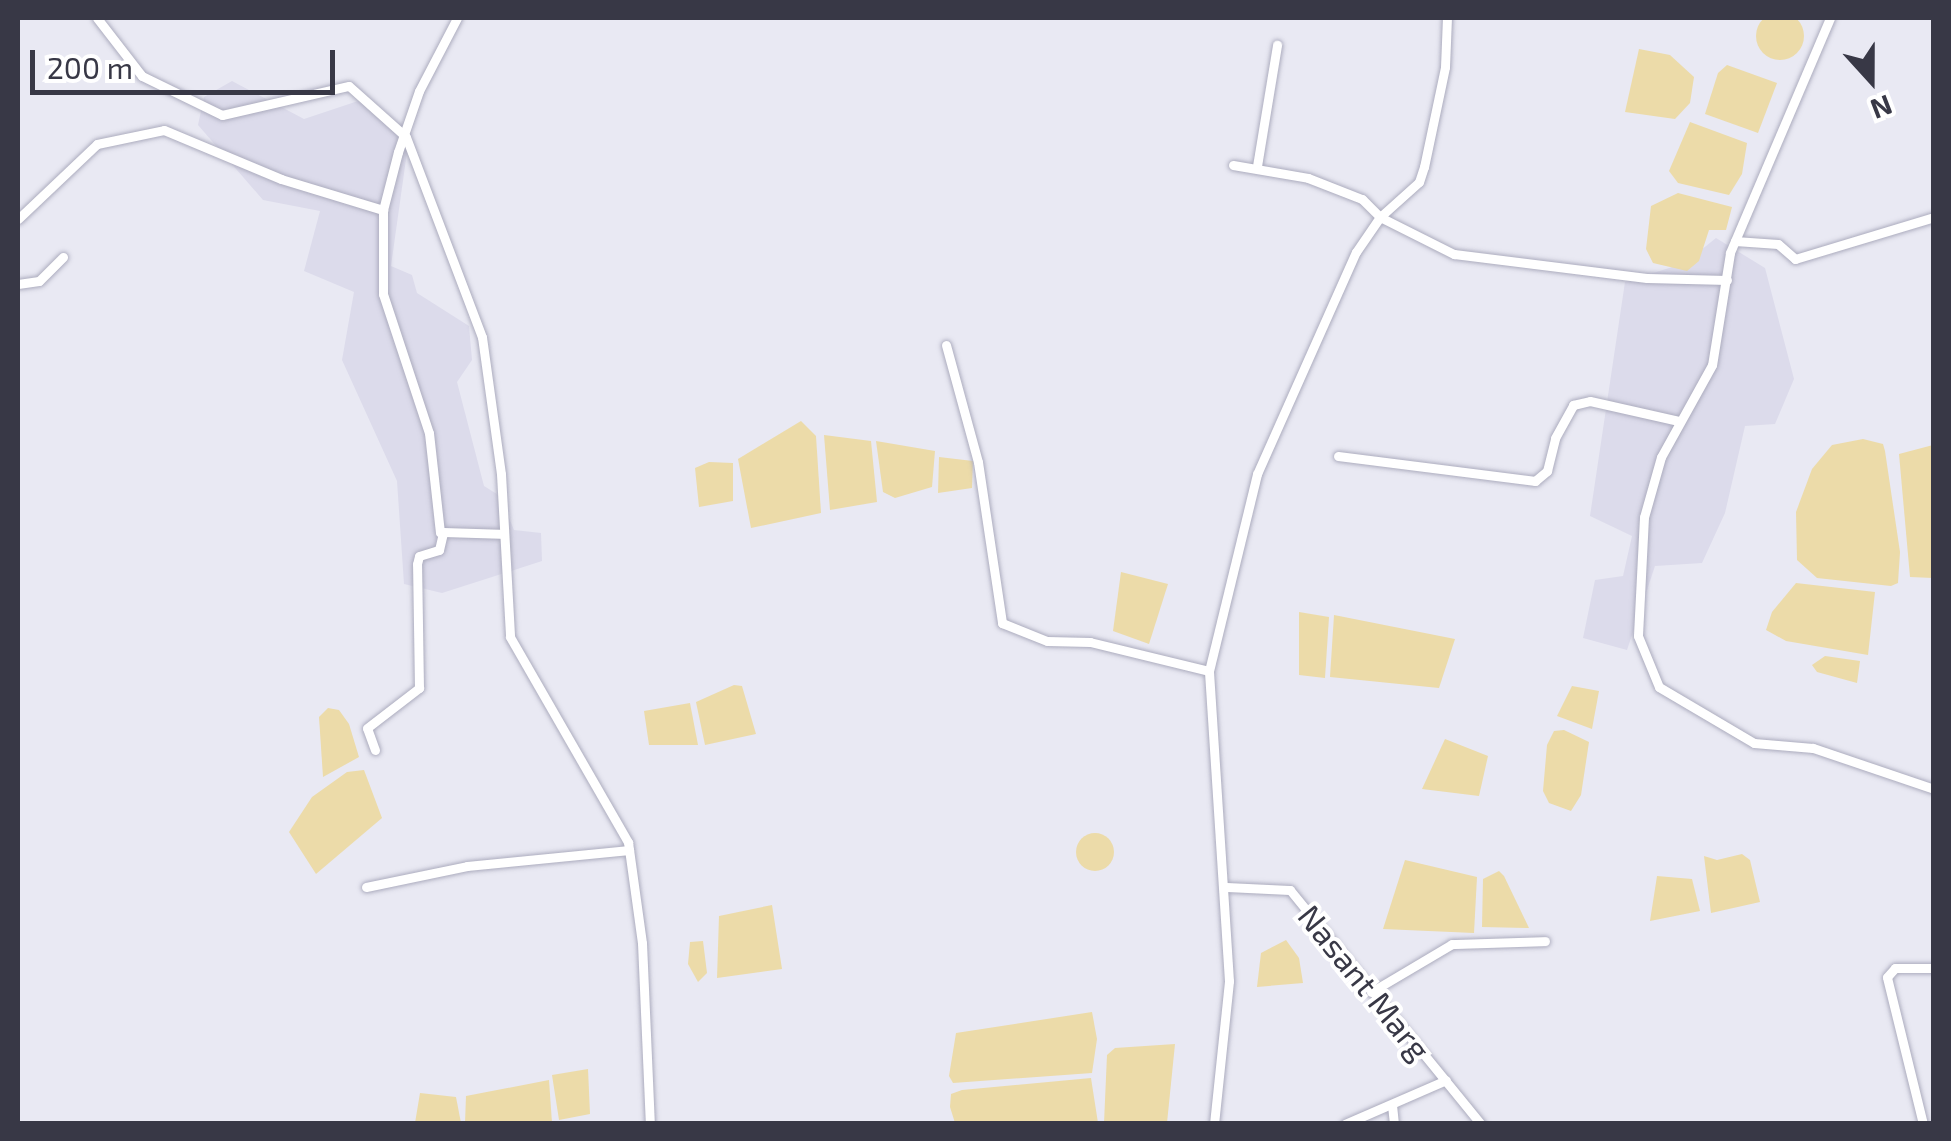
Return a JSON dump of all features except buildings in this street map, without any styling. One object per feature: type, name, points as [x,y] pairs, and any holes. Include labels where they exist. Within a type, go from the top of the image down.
[{"type":"street","points":[[97,18],[142,76],[222,115],[349,86],[406,136],[482,337],[510,637],[629,850],[642,944],[650,1124]]},
{"type":"street","points":[[376,750],[367,728],[419,688],[417,564],[419,556],[439,550],[442,532],[429,433],[383,294],[383,210],[419,91],[457,18]]},
{"type":"street","points":[[1214,1124],[1229,1027],[1226,887],[1209,671],[1257,474],[1342,279],[1380,217],[1419,182],[1445,67],[1447,18]]},
{"type":"street","points":[[1830,18],[1735,240],[1712,365],[1680,420],[1644,517],[1637,587],[1638,636],[1659,687],[1754,743],[1813,748],[1934,790]]},
{"type":"street","points":[[1256,166],[1277,45]]},
{"type":"street","points":[[18,219],[98,144],[164,130],[282,179],[383,210]]},
{"type":"street","points":[[1234,165],[1256,166],[1362,199],[1380,217],[1454,254],[1646,278],[1727,280]]},
{"type":"street","points":[[1735,240],[1778,244],[1795,259],[1934,217]]},
{"type":"street","points":[[18,284],[39,281],[63,257]]},
{"type":"street","points":[[946,344],[978,462],[1002,623],[1047,641],[1090,642],[1209,671]]},
{"type":"street","points":[[1338,456],[1535,482],[1548,472],[1555,438],[1573,405],[1590,401],[1680,420]]},
{"type":"street","points":[[442,532],[503,534]]},
{"type":"street","points":[[366,887],[467,866],[629,850]]},
{"type":"street","name":"Nasant Marg","points":[[1226,887],[1290,890],[1481,1124]]},
{"type":"street","points":[[1370,992],[1452,944],[1544,941]]},
{"type":"street","points":[[1923,1124],[1887,977],[1895,968],[1934,968]]},
{"type":"street","points":[[1345,1124],[1446,1080]]},
{"type":"street","points":[[1392,1105],[1394,1124]]},
{"type":"shaded area","points":[[1780,12],[1797,19],[1804,36],[1797,53],[1780,60],[1763,53],[1756,36],[1763,19]]},
{"type":"shaded area","points":[[1639,49],[1670,55],[1694,77],[1690,103],[1675,119],[1625,112]]},
{"type":"shaded area","points":[[1727,65],[1777,83],[1758,133],[1705,114],[1718,73]]},
{"type":"shaded area","points":[[232,81],[304,119],[361,100],[408,145],[391,266],[412,275],[417,293],[469,326],[472,360],[457,382],[484,486],[500,496],[514,530],[541,533],[542,561],[442,593],[404,584],[397,481],[342,360],[354,292],[304,271],[320,211],[263,200],[198,125],[204,97]]},
{"type":"shaded area","points":[[1690,122],[1747,143],[1742,174],[1729,195],[1678,183],[1669,171]]},
{"type":"shaded area","points":[[1678,193],[1732,207],[1726,230],[1709,230],[1699,261],[1687,271],[1653,263],[1646,249],[1651,206]]},
{"type":"shaded area","points":[[1716,238],[1765,268],[1794,379],[1775,424],[1745,426],[1725,513],[1702,563],[1655,566],[1627,650],[1583,638],[1595,580],[1623,576],[1632,536],[1590,516],[1625,282],[1685,263]]},
{"type":"shaded area","points":[[801,421],[816,436],[821,513],[751,528],[738,459]]},
{"type":"shaded area","points":[[824,435],[871,441],[877,502],[830,510]]},
{"type":"shaded area","points":[[1863,439],[1883,444],[1885,451],[1900,552],[1898,583],[1891,586],[1817,578],[1797,560],[1796,512],[1812,469],[1832,445]]},
{"type":"shaded area","points":[[876,441],[935,451],[932,487],[895,498],[883,492]]},
{"type":"shaded area","points":[[1933,445],[1933,578],[1910,577],[1899,454]]},
{"type":"shaded area","points":[[939,457],[973,461],[972,488],[938,493]]},
{"type":"shaded area","points":[[709,462],[733,463],[733,501],[699,507],[695,468]]},
{"type":"shaded area","points":[[1121,572],[1168,584],[1149,644],[1113,631]]},
{"type":"shaded area","points":[[1796,583],[1875,592],[1868,655],[1786,641],[1766,630],[1772,612]]},
{"type":"shaded area","points":[[1299,612],[1329,617],[1325,678],[1299,675]]},
{"type":"shaded area","points":[[1334,615],[1455,639],[1439,688],[1330,677]]},
{"type":"shaded area","points":[[1825,656],[1860,661],[1857,683],[1817,672],[1812,665]]},
{"type":"shaded area","points":[[734,685],[742,686],[756,734],[705,745],[696,702]]},
{"type":"shaded area","points":[[1572,686],[1599,691],[1592,729],[1557,716]]},
{"type":"shaded area","points":[[690,703],[698,745],[649,745],[644,711]]},
{"type":"shaded area","points":[[328,708],[339,710],[349,724],[359,757],[323,777],[319,717]]},
{"type":"shaded area","points":[[1564,730],[1589,742],[1581,795],[1571,811],[1549,803],[1543,791],[1547,745],[1554,731]]},
{"type":"shaded area","points":[[1445,739],[1488,756],[1479,796],[1422,789]]},
{"type":"shaded area","points":[[364,770],[382,818],[316,874],[289,832],[312,797],[347,772]]},
{"type":"shaded area","points":[[1095,833],[1109,838],[1114,852],[1109,866],[1095,871],[1081,866],[1076,852],[1081,838]]},
{"type":"shaded area","points":[[1742,854],[1750,860],[1760,902],[1711,913],[1704,856],[1717,860]]},
{"type":"shaded area","points":[[1405,860],[1477,877],[1474,933],[1383,929]]},
{"type":"shaded area","points":[[1499,871],[1529,928],[1482,927],[1483,879]]},
{"type":"shaded area","points":[[1657,876],[1692,879],[1700,911],[1650,921]]},
{"type":"shaded area","points":[[772,905],[782,969],[717,978],[719,916]]},
{"type":"shaded area","points":[[1286,940],[1299,958],[1303,983],[1257,987],[1261,953]]},
{"type":"shaded area","points":[[703,941],[707,973],[698,982],[688,964],[690,942]]},
{"type":"shaded area","points":[[1092,1012],[1097,1039],[1092,1073],[953,1083],[949,1076],[956,1033]]},
{"type":"shaded area","points":[[1175,1044],[1167,1123],[1104,1123],[1107,1055],[1115,1048]]},
{"type":"shaded area","points":[[588,1069],[590,1114],[559,1120],[552,1075]]},
{"type":"shaded area","points":[[1091,1078],[1098,1123],[955,1123],[950,1107],[951,1094],[962,1090]]},
{"type":"shaded area","points":[[549,1080],[552,1123],[465,1123],[466,1096]]},
{"type":"shaded area","points":[[420,1093],[456,1097],[461,1123],[415,1123]]}]
